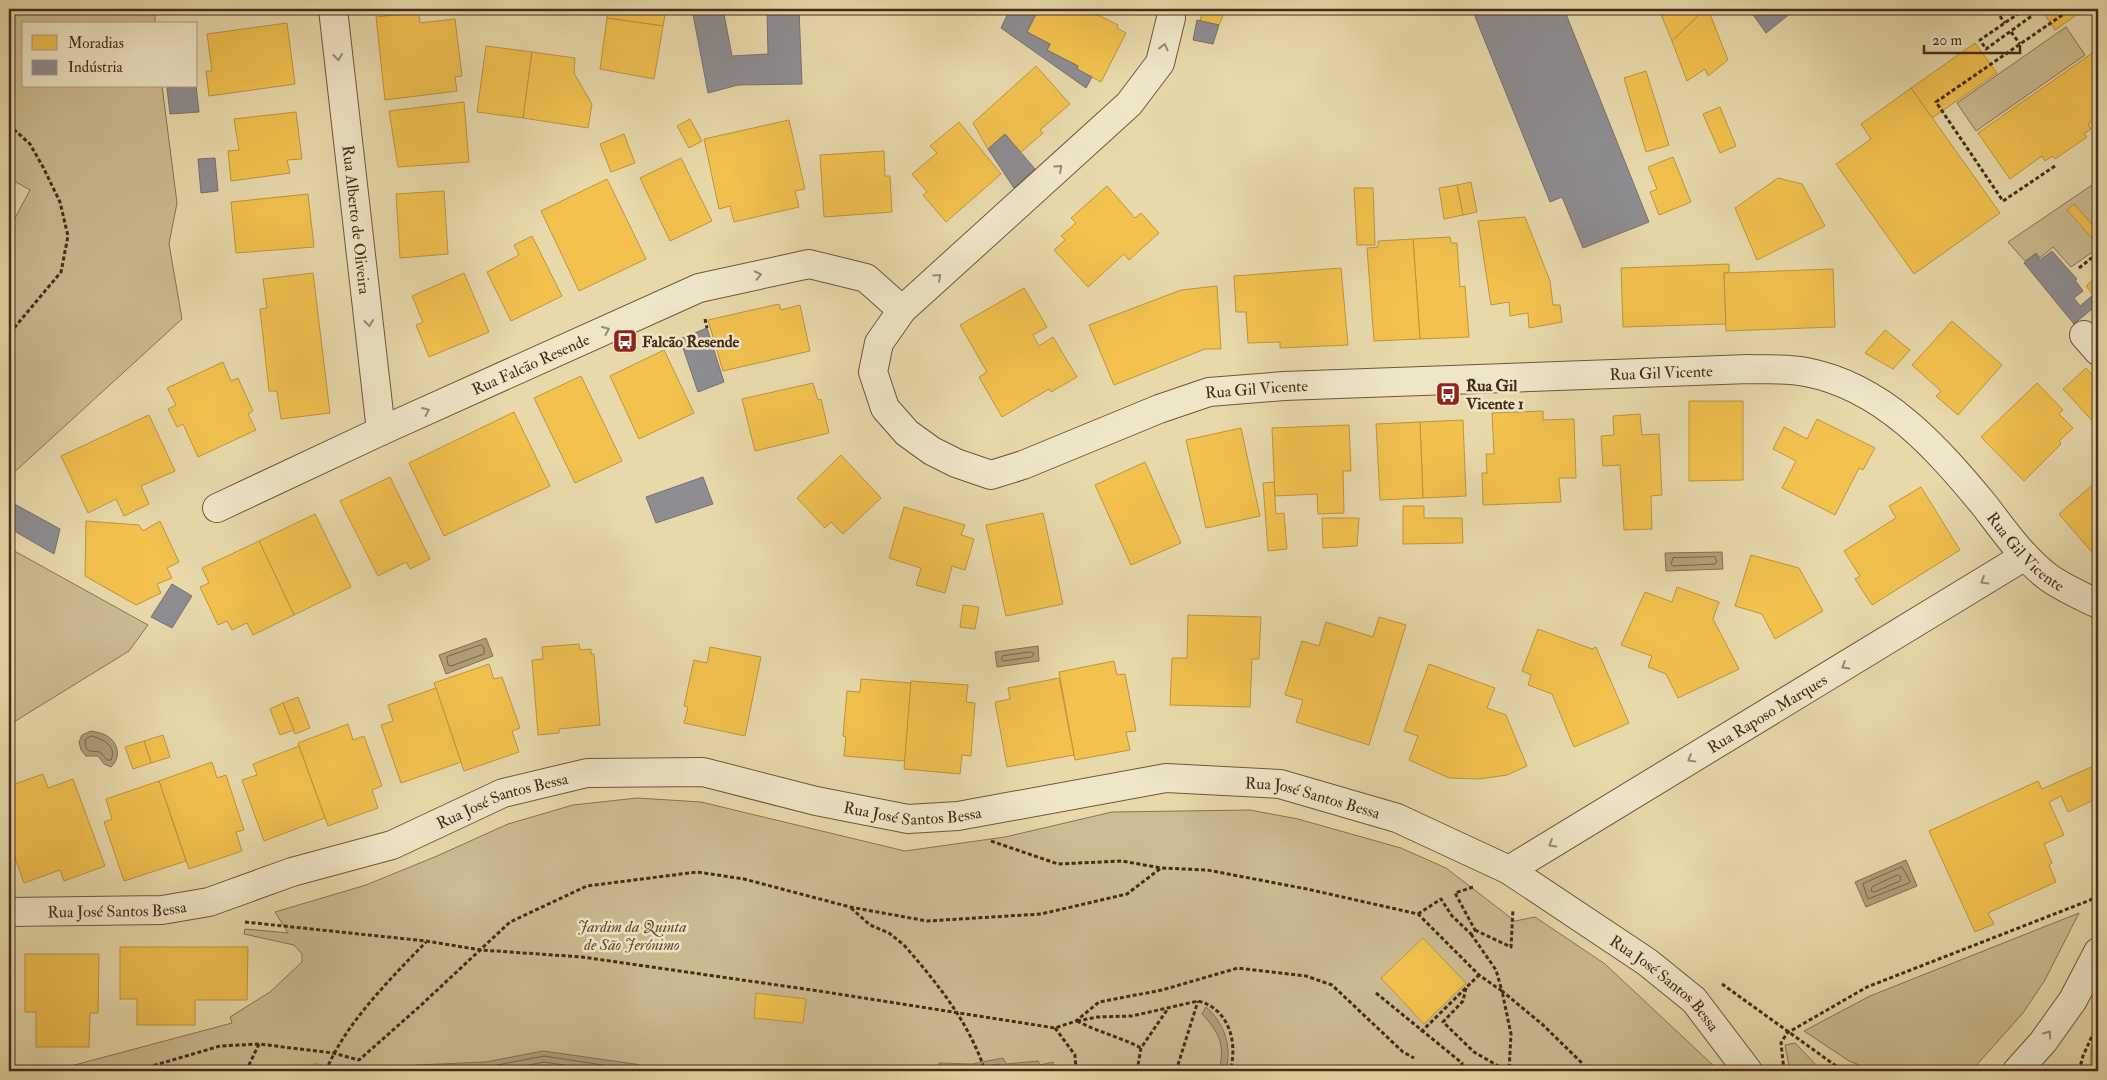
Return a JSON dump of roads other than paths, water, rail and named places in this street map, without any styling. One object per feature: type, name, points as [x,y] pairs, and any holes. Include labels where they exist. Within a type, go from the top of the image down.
[{"type":"street","name":"Rua Alberto de Oliveira","points":[[333,9],[381,431]]},
{"type":"street","name":"Rua Gil Vicente","points":[[1171,9],[1171,18],[1160,63],[1130,104],[902,310],[879,343],[874,372],[885,408],[907,433],[932,451],[956,463],[991,475],[1032,462],[1159,409],[1209,392],[1284,386],[1749,369],[1805,372],[1849,385],[1878,401],[1913,427],[1945,458],[2025,556],[2049,577],[2097,603]]},
{"type":"street","name":"Rua Falcão Resende","points":[[217,508],[381,431],[699,288],[809,264],[866,278],[902,310]]},
{"type":"street","name":"Rua Raposo Marques","points":[[1509,870],[2025,556]]},
{"type":"street","name":"Rua José Santos Bessa","points":[[9,912],[162,910],[209,902],[292,872],[392,845],[503,793],[587,773],[703,772],[816,802],[908,819],[958,816],[1166,778],[1280,784],[1397,818],[1509,870],[1647,962],[1694,1000],[1748,1071]]},
{"type":"street","points":[[2017,1071],[2043,1042],[2073,1000],[2098,952]]},
{"type":"water","points":[[1722,552],[1723,569],[1666,571],[1665,553]]},
{"type":"water","points":[[486,638],[493,656],[446,674],[439,655]]},
{"type":"water","points":[[1038,646],[1039,661],[997,667],[995,652]]},
{"type":"water","points":[[91,731],[105,735],[114,743],[117,755],[111,767],[104,764],[98,756],[86,756],[81,750],[79,742],[82,735]]},
{"type":"water","points":[[1906,860],[1917,886],[1866,907],[1855,882]]},
{"type":"water","points":[[1206,1007],[1218,1021],[1225,1036],[1228,1053],[1226,1071],[1219,1071],[1221,1062],[1220,1040],[1213,1027],[1202,1014]]},
{"type":"water","points":[[543,1051],[635,1064],[660,1071],[415,1071],[416,1065],[486,1062]]},
{"type":"water","points":[[1003,1058],[1006,1064],[1038,1061],[1040,1065],[1053,1062],[1054,1068],[1043,1071],[907,1071],[906,1069],[940,1070],[939,1063],[972,1064]]},
{"type":"place","name":"Falcão Resende","points":[[625,341]]},
{"type":"place","name":"Rua Gil Vicente 1","points":[[1448,394]]},
{"type":"park label","name":"Jardim da Quinta de São Jerónimo","points":[[632,935]]}]
